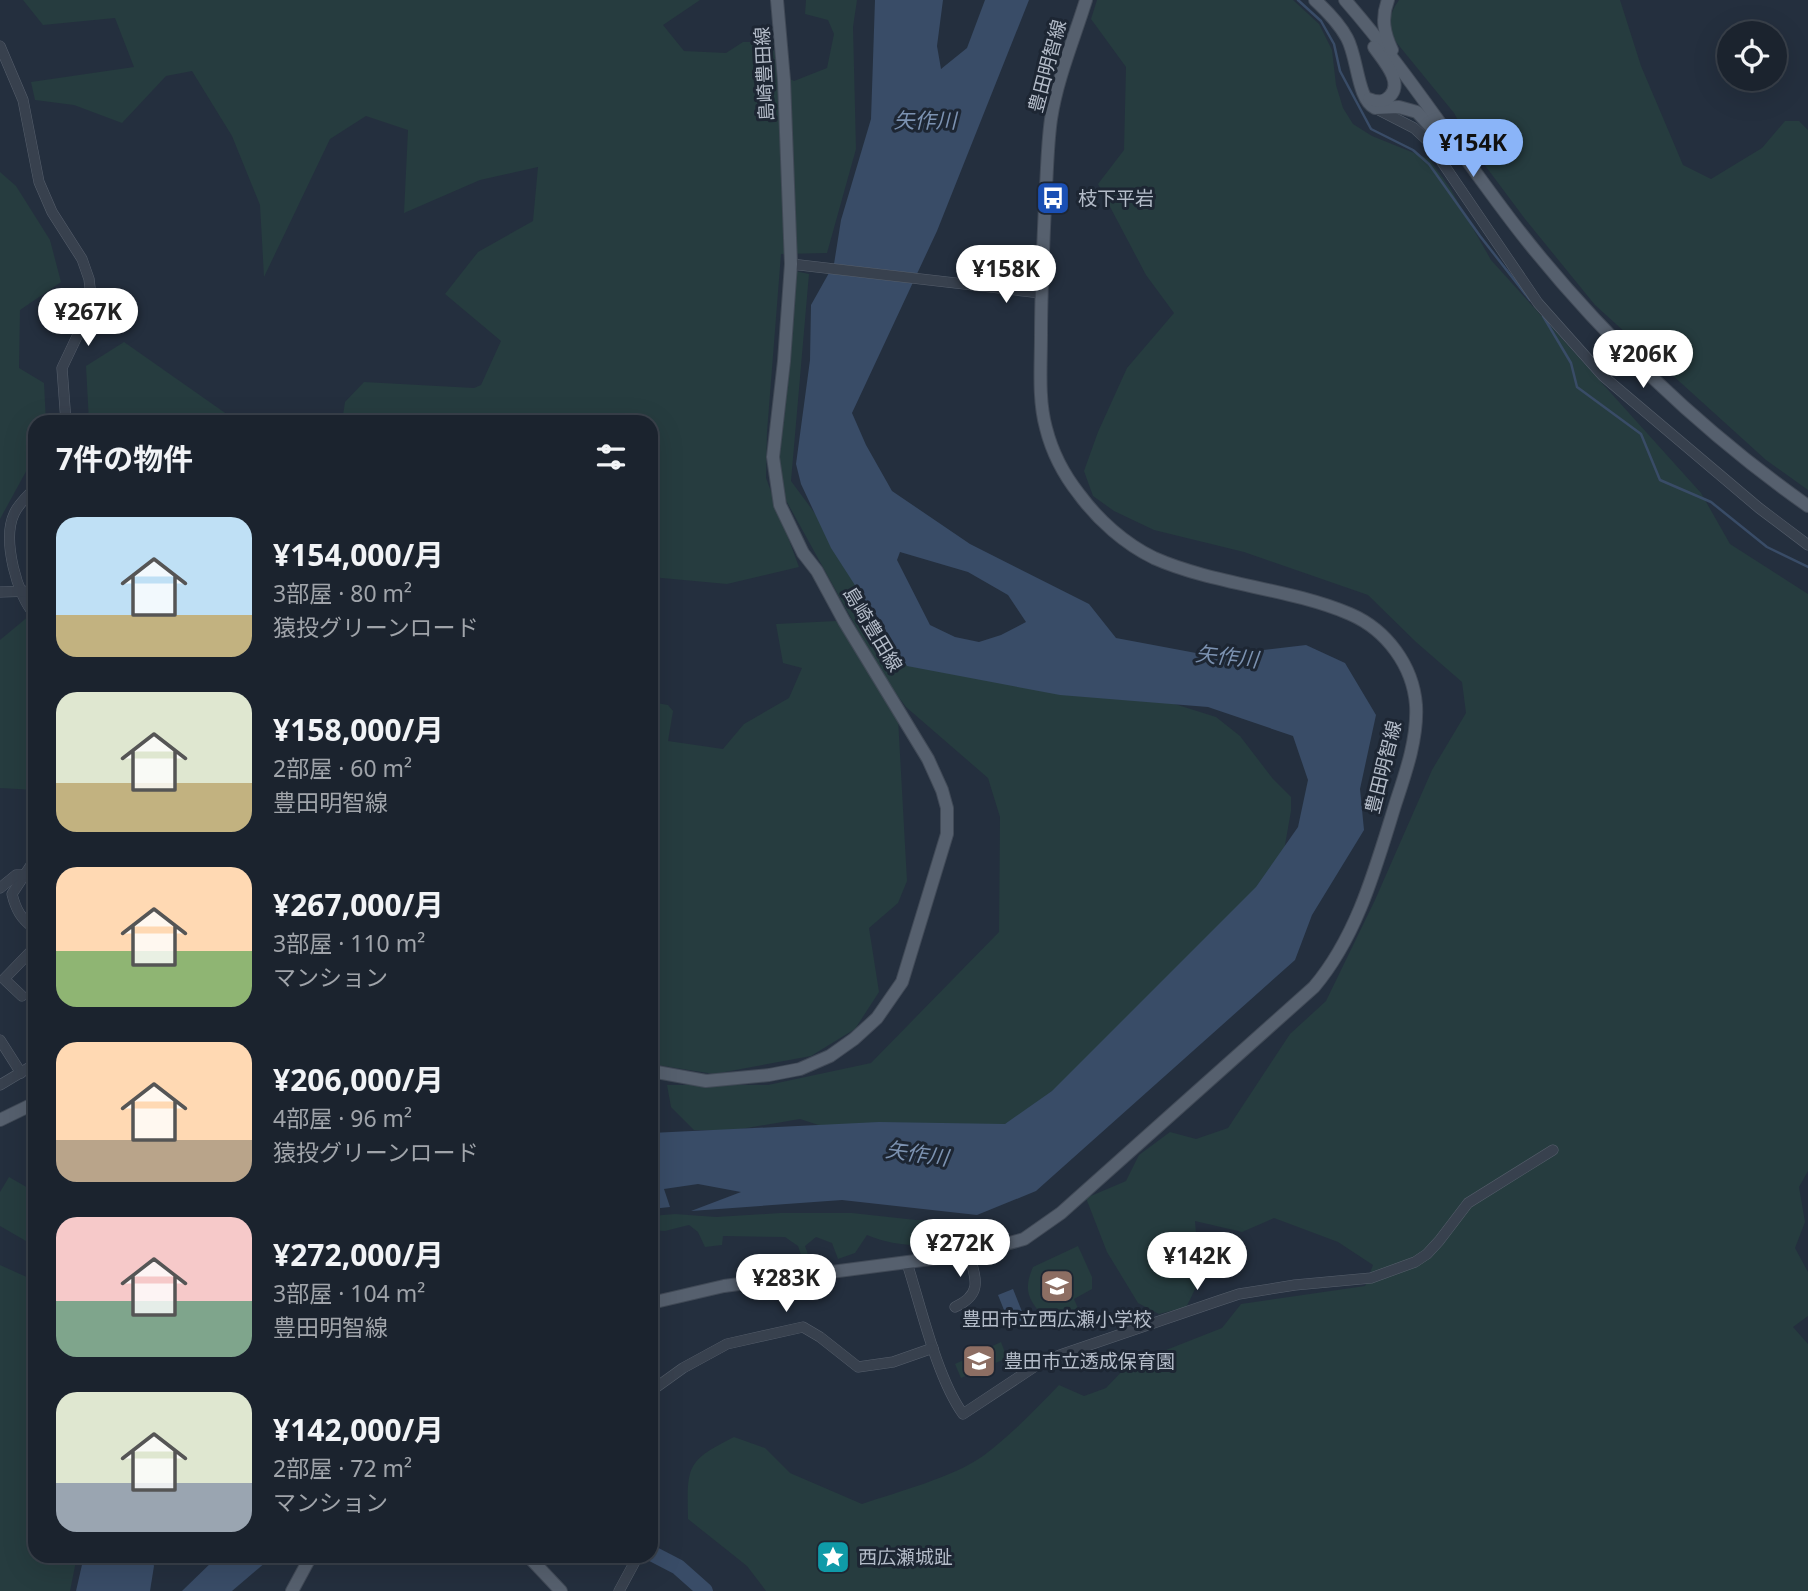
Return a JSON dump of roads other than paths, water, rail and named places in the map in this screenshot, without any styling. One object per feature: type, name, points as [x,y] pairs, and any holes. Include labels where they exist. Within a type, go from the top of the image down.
[{"type":"main road","name":"島崎豊田線","points":[[658,1072],[706,1081],[769,1075],[800,1069],[830,1056],[854,1039],[877,1018],[902,982],[947,834],[947,808],[929,759],[817,571],[803,553],[780,505],[773,457],[796,264],[777,0]]},
{"type":"main road","name":"豊田明智線","points":[[658,1301],[724,1286],[969,1254],[1024,1239],[1061,1213],[1300,1001],[1328,971],[1355,922],[1385,838],[1405,774],[1416,707],[1412,682],[1402,659],[1385,638],[1351,615],[1182,568],[1136,548],[1099,518],[1079,496],[1065,473],[1045,428],[1041,387],[1041,293],[1052,118],[1086,0]]},
{"type":"main road","points":[[1315,0],[1347,39],[1366,101],[1375,108],[1399,107],[1416,112],[1433,128],[1500,214],[1603,325],[1690,411],[1757,469],[1808,506]]},
{"type":"main road","points":[[1342,0],[1393,76],[1395,87],[1390,97],[1376,101],[1366,96],[1360,83]]},
{"type":"main road","points":[[1342,0],[1399,66],[1544,261]]},
{"type":"main road","points":[[1388,0],[1384,11],[1384,26],[1399,66]]},
{"type":"main road","points":[[0,1120],[28,1106]]},
{"type":"main road","points":[[292,1591],[307,1563]]},
{"type":"main road","points":[[535,1563],[561,1591]]},
{"type":"street","points":[[0,46],[23,100],[37,173],[46,200],[82,259],[89,279],[92,305],[62,368],[65,415]]},
{"type":"street","points":[[1375,108],[1414,128],[1427,140],[1538,303],[1603,376],[1759,508],[1808,545]]},
{"type":"street","points":[[796,264],[1041,293]]},
{"type":"street","points":[[28,496],[17,508],[11,523],[10,554],[28,608]]},
{"type":"street","points":[[0,592],[28,592]]},
{"type":"street","points":[[28,869],[12,894],[16,908],[28,924]]},
{"type":"street","points":[[0,888],[16,875],[24,875]]},
{"type":"street","points":[[22,996],[2,981],[28,954]]},
{"type":"street","points":[[0,1040],[21,1073]]},
{"type":"street","points":[[0,1085],[28,1068]]},
{"type":"street","points":[[907,1263],[933,1348],[955,1403],[963,1414],[1034,1367],[1051,1359],[1218,1301],[1239,1294],[1295,1285],[1371,1278],[1415,1262],[1439,1241],[1468,1203],[1553,1150]]},
{"type":"street","points":[[955,1307],[971,1297],[976,1289],[969,1254]]},
{"type":"street","points":[[658,1386],[683,1368],[727,1344],[803,1327],[858,1367],[893,1362],[933,1348]]},
{"type":"street","points":[[620,1591],[635,1563]]},
{"type":"water","name":"矢作川","points":[[875,0],[943,0],[937,46],[941,69],[967,48],[985,0],[1029,0],[937,231],[852,413],[866,445],[892,491],[970,544],[1089,604],[1116,638],[1212,656],[1306,645],[1345,663],[1376,715],[1360,789],[1364,830],[1312,915],[1295,960],[1036,1191],[977,1215],[842,1200],[691,1211],[741,1192],[698,1184],[664,1189],[670,1207],[658,1208],[658,1133],[879,1122],[1005,1124],[1052,1091],[1256,887],[1298,827],[1308,780],[1293,736],[1208,707],[1060,695],[907,666],[831,548],[801,484],[796,464],[810,360],[811,305],[834,264],[841,220],[871,119]],"holes":[[[900,552],[968,572],[1008,595],[1026,622],[1001,635],[979,642],[955,637],[930,625],[897,560]]]},
{"type":"water","points":[[1013,1289],[1025,1319],[1010,1325],[998,1295]]},
{"type":"water","points":[[82,1563],[153,1563],[150,1591],[76,1591]]},
{"type":"water","points":[[211,1563],[265,1563],[232,1591],[182,1591]]},
{"type":"waterway","points":[[1298,0],[1321,21],[1334,44],[1340,71],[1371,129],[1413,150],[1429,164],[1530,300]]},
{"type":"waterway","points":[[1543,316],[1571,363],[1577,387],[1641,434],[1660,480],[1711,502],[1767,547],[1808,567]]},
{"type":"waterway","points":[[658,1557],[678,1567],[705,1591]]},
{"type":"place","name":"枝下平岩","points":[[1053,198]]},
{"type":"place","name":"豊田市立西広瀬小学校","points":[[1057,1286]]},
{"type":"place","name":"豊田市立透成保育園","points":[[979,1361]]},
{"type":"place","name":"西広瀬城趾","points":[[833,1557]]}]
